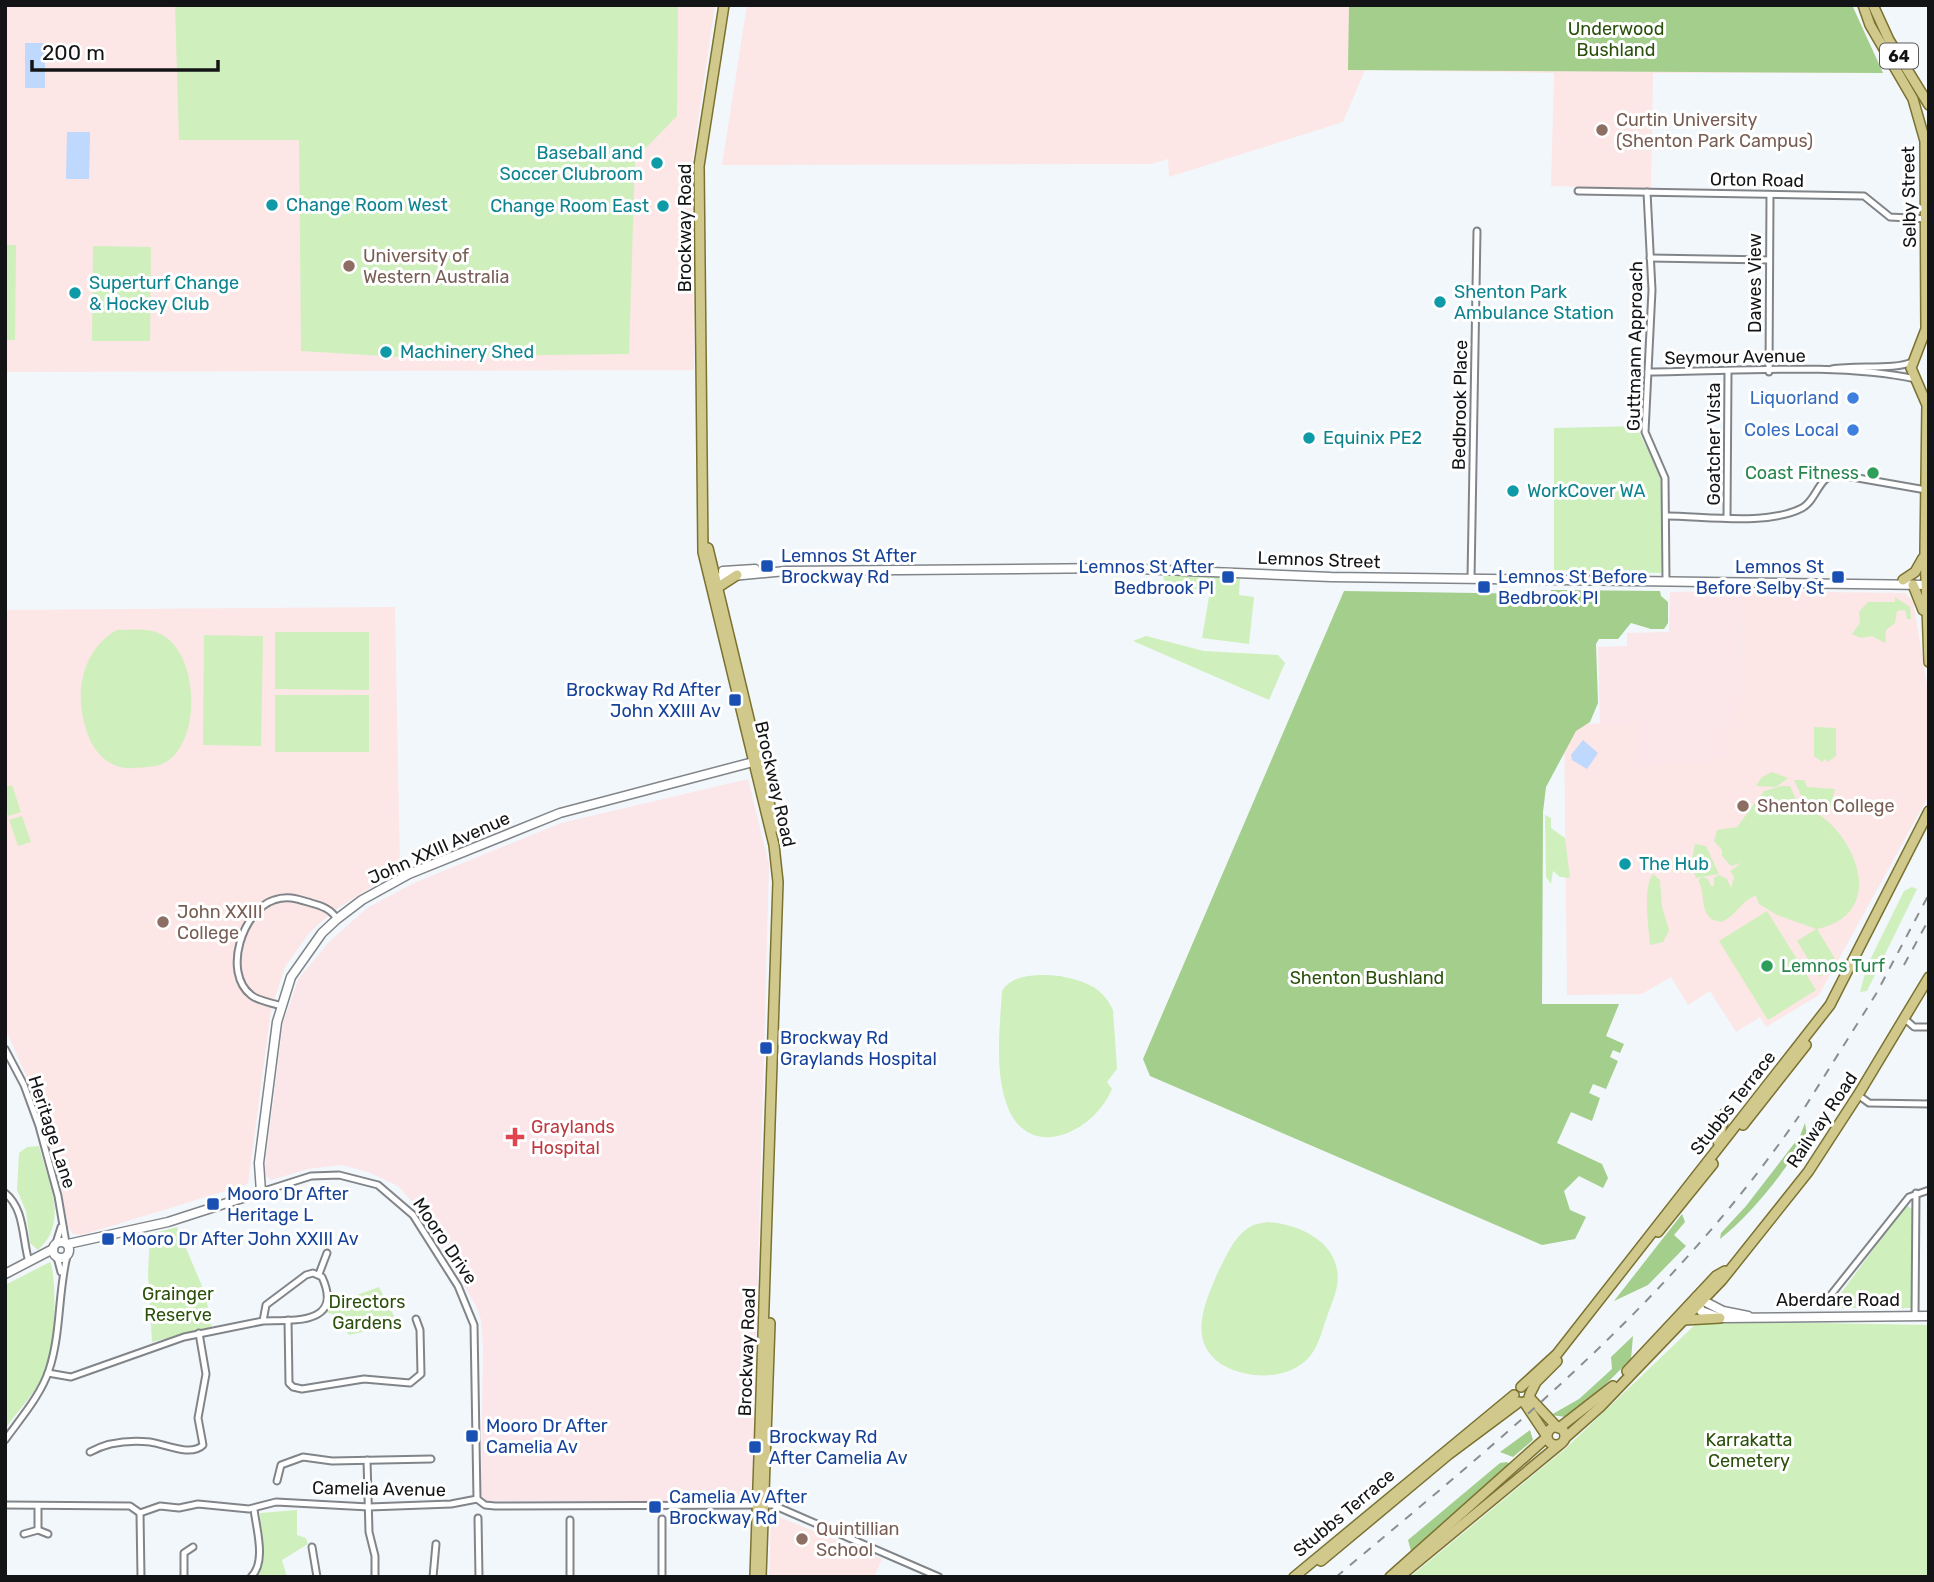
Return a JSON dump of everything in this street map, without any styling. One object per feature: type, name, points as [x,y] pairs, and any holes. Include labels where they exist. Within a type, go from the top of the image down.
[{"type":"main road","name":"Brockway Road","points":[[727,5],[699,166],[702,533],[710,576],[757,762]]},
{"type":"main road","name":"Selby Street","points":[[1863,5],[1881,45],[1905,83],[1925,126],[1928,219],[1926,330],[1914,360]]},
{"type":"main road","name":"64","points":[[1873,5],[1889,40],[1929,105]]},
{"type":"main road","points":[[1914,360],[1928,354]]},
{"type":"main road","name":"64","points":[[1914,360],[1911,370],[1917,380]]},
{"type":"main road","points":[[1917,380],[1929,383]]},
{"type":"main road","points":[[1917,380],[1927,405],[1926,625]]},
{"type":"main road","points":[[1903,580],[1921,565],[1925,553]]},
{"type":"main road","points":[[717,588],[737,575]]},
{"type":"main road","name":"Brockway Road","points":[[710,576],[717,588],[757,762],[774,845],[778,882],[761,1577]]},
{"type":"main road","points":[[1913,585],[1922,603],[1929,662]]},
{"type":"main road","name":"Stubbs Terrace","points":[[1523,1398],[1521,1387],[1557,1354],[1830,1005],[1929,811]]},
{"type":"main road","name":"Stubbs Terrace","points":[[1294,1577],[1523,1398],[1536,1382],[1549,1373],[1847,985],[1929,823]]},
{"type":"main road","name":"Railway Road","points":[[1399,1577],[1562,1442],[1684,1320],[1716,1276],[1727,1270],[1808,1172],[1929,977]]},
{"type":"main road","points":[[1712,1157],[1726,1112]]},
{"type":"main road","name":"Railway Road","points":[[1546,1436],[1614,1384],[1699,1301]]},
{"type":"main road","points":[[1684,1320],[1720,1318]]},
{"type":"main road","points":[[1523,1398],[1558,1427],[1562,1442],[1551,1444],[1523,1398]]},
{"type":"main road","name":"Stubbs Terrace","points":[[1301,1577],[1448,1455],[1523,1398]]},
{"type":"main road","points":[[1390,1577],[1546,1436]]},
{"type":"main road","name":"Brockway Road","points":[[755,1577],[761,1504]]},
{"type":"street","name":"Orton Road","points":[[1578,191],[1864,196],[1890,217],[1928,219]]},
{"type":"street","name":"Guttmann Approach","points":[[1647,192],[1650,258],[1645,434],[1665,478],[1666,582]]},
{"type":"street","name":"Dawes View","points":[[1769,372],[1770,195]]},
{"type":"street","name":"Bedbrook Place","points":[[1471,579],[1477,231]]},
{"type":"street","points":[[1650,258],[1769,260]]},
{"type":"street","name":"Seymour Avenue","points":[[1822,370],[1857,365],[1897,367],[1914,360]]},
{"type":"street","name":"Seymour Avenue","points":[[1648,372],[1822,370],[1888,373],[1917,380]]},
{"type":"street","name":"Goatcher Vista","points":[[1727,517],[1728,372]]},
{"type":"street","points":[[1666,516],[1784,516],[1804,507],[1831,474],[1927,490]]},
{"type":"street","name":"Lemnos Street","points":[[710,576],[735,569],[786,571],[1115,568],[1471,579],[1927,582]]},
{"type":"street","name":"Lemnos Street","points":[[710,576],[786,571]]},
{"type":"street","name":"Lemnos Street","points":[[1852,582],[1913,585],[1927,582]]},
{"type":"street","name":"John XXIII Avenue","points":[[261,1192],[259,1163],[276,1022],[291,977],[322,933],[337,919],[362,900],[410,874],[560,813],[757,762]]},
{"type":"street","points":[[281,1006],[251,995],[240,978],[237,945],[250,922],[261,907],[274,900],[293,897],[332,912],[337,919]]},
{"type":"street","points":[[1905,1019],[1914,1027],[1929,1027]]},
{"type":"street","name":"Heritage Lane","points":[[5,1049],[24,1085],[39,1126],[58,1196],[61,1272],[55,1346],[48,1373]]},
{"type":"street","points":[[1858,1095],[1869,1103],[1929,1104]]},
{"type":"street","name":"Mooro Drive","points":[[5,1274],[61,1250],[168,1222],[311,1176],[339,1175],[378,1185],[413,1215],[458,1286],[474,1325],[477,1499]]},
{"type":"street","points":[[1815,1300],[1826,1301],[1894,1215],[1916,1193],[1929,1190]]},
{"type":"street","points":[[5,1193],[15,1201],[33,1260]]},
{"type":"street","points":[[1914,1316],[1916,1193]]},
{"type":"street","points":[[318,1274],[327,1253]]},
{"type":"street","points":[[5,1440],[48,1373],[71,1377],[199,1333],[263,1321],[304,1320],[317,1315],[325,1307],[327,1286],[318,1274]]},
{"type":"street","points":[[263,1321],[266,1305],[306,1275],[318,1274]]},
{"type":"street","points":[[1699,1301],[1703,1312],[1720,1318]]},
{"type":"street","name":"Aberdare Road","points":[[1699,1301],[1748,1316]]},
{"type":"street","name":"Aberdare Road","points":[[1720,1318],[1929,1316]]},
{"type":"street","points":[[288,1320],[289,1383],[302,1389],[365,1379],[410,1383],[419,1379],[420,1330],[416,1319]]},
{"type":"street","points":[[90,1451],[103,1445],[124,1442],[149,1442],[189,1450],[199,1449],[203,1445],[198,1418],[206,1374],[199,1333]]},
{"type":"street","points":[[277,1481],[281,1465],[287,1460],[303,1457],[431,1459]]},
{"type":"street","points":[[367,1460],[369,1532],[375,1556],[375,1577]]},
{"type":"street","name":"Camelia Avenue","points":[[5,1506],[130,1506],[140,1513],[160,1506],[179,1508],[198,1504],[254,1509],[276,1502],[369,1507],[451,1504],[477,1499],[485,1505],[495,1506],[761,1504],[791,1513],[939,1577]]},
{"type":"street","points":[[38,1506],[38,1530]]},
{"type":"street","points":[[251,1577],[256,1573],[260,1557],[254,1509]]},
{"type":"street","points":[[140,1513],[141,1577]]},
{"type":"street","points":[[478,1518],[479,1577]]},
{"type":"street","points":[[662,1519],[662,1577]]},
{"type":"street","points":[[570,1520],[570,1577]]},
{"type":"street","points":[[24,1534],[38,1530],[48,1534]]},
{"type":"street","points":[[433,1577],[436,1544]]},
{"type":"street","points":[[184,1577],[184,1553],[193,1547]]},
{"type":"street","points":[[312,1547],[317,1577]]},
{"type":"shaded area","name":"University of Western Australia","points":[[5,5],[715,5],[692,162],[694,370],[5,372]]},
{"type":"shaded area","points":[[747,5],[1852,5],[1883,73],[1653,73],[1651,189],[1551,186],[1554,73],[1365,70],[1343,122],[1169,177],[1168,159],[1151,164],[722,165]]},
{"type":"shaded area","name":"Shenton College","points":[[1743,591],[1905,593],[1913,601],[1929,697],[1929,795],[1819,995],[1766,1027],[1760,1017],[1736,1032],[1710,991],[1688,1005],[1671,977],[1642,994],[1567,995],[1564,724],[1639,723],[1639,763],[1699,763],[1726,753],[1726,728],[1742,701]]},
{"type":"shaded area","points":[[1743,591],[1742,701],[1726,728],[1726,753],[1699,763],[1639,764],[1639,723],[1600,724],[1598,647],[1627,646],[1627,633],[1669,632],[1670,592]]},
{"type":"shaded area","name":"John XXIII College","points":[[395,607],[400,869],[332,912],[309,933],[285,967],[271,1009],[248,1184],[82,1235],[73,1234],[68,1227],[38,1102],[5,1028],[5,610]]},
{"type":"shaded area","name":"Graylands Hospital","points":[[748,779],[769,864],[752,1491],[742,1501],[485,1501],[481,1496],[481,1320],[476,1306],[420,1211],[398,1186],[368,1172],[342,1165],[308,1169],[271,1180],[264,1174],[283,1023],[299,978],[329,942],[367,908],[414,883],[561,823]]},
{"type":"shaded area","name":"Quintillian School","points":[[777,1516],[882,1559],[874,1577],[769,1577],[771,1520]]},
{"type":"green space","points":[[175,5],[678,5],[677,116],[635,159],[629,354],[400,357],[301,351],[299,140],[179,140]]},
{"type":"green space","name":"Underwood Bushland","points":[[1349,5],[1852,5],[1883,73],[1348,70]]},
{"type":"green space","points":[[5,245],[16,245],[15,340],[5,340]]},
{"type":"green space","points":[[93,246],[151,247],[150,341],[92,341]]},
{"type":"green space","points":[[1636,426],[1661,477],[1661,573],[1554,570],[1554,428]]},
{"type":"green space","points":[[1163,575],[1240,578],[1239,595],[1254,597],[1249,644],[1202,638],[1210,591],[1181,587],[1164,580]]},
{"type":"green space","name":"Shenton Bushland","points":[[1551,590],[1660,591],[1661,596],[1668,602],[1668,623],[1664,629],[1651,629],[1631,623],[1618,639],[1599,639],[1596,644],[1598,703],[1590,722],[1576,731],[1546,787],[1543,812],[1542,1004],[1619,1004],[1606,1036],[1624,1044],[1620,1053],[1613,1050],[1610,1057],[1618,1061],[1606,1089],[1593,1084],[1589,1093],[1600,1098],[1592,1121],[1571,1112],[1557,1143],[1602,1164],[1608,1178],[1603,1188],[1579,1176],[1564,1191],[1570,1210],[1586,1217],[1575,1239],[1542,1245],[1150,1076],[1143,1059],[1344,591],[1543,594],[1546,605],[1551,603]]},
{"type":"green space","points":[[1895,597],[1910,607],[1911,619],[1907,619],[1905,610],[1897,611],[1895,623],[1886,630],[1885,643],[1872,636],[1861,638],[1852,634],[1860,623],[1859,612],[1868,602],[1895,602]]},
{"type":"green space","points":[[117,630],[159,633],[175,646],[184,661],[189,678],[190,716],[179,749],[161,764],[126,768],[114,765],[94,748],[85,727],[81,695],[86,665],[104,640]]},
{"type":"green space","points":[[275,632],[369,632],[369,690],[275,689]]},
{"type":"green space","points":[[204,635],[263,636],[261,746],[203,745]]},
{"type":"green space","points":[[1146,636],[1204,651],[1278,655],[1285,663],[1269,700],[1133,641]]},
{"type":"green space","points":[[275,695],[369,695],[369,752],[275,752]]},
{"type":"green space","points":[[1814,727],[1836,728],[1836,756],[1828,762],[1825,759],[1822,762],[1814,756]]},
{"type":"green space","points":[[1772,772],[1788,778],[1776,787],[1756,786],[1762,777]]},
{"type":"green space","points":[[1794,780],[1804,780],[1807,787],[1835,789],[1829,815],[1801,795]]},
{"type":"green space","points":[[12,785],[21,812],[8,816],[5,787]]},
{"type":"green space","points":[[1790,786],[1798,804],[1818,814],[1835,828],[1857,867],[1859,887],[1854,905],[1840,920],[1817,929],[1839,965],[1819,977],[1797,941],[1816,929],[1777,915],[1759,904],[1756,896],[1747,900],[1727,919],[1721,922],[1711,919],[1705,909],[1698,880],[1702,877],[1708,879],[1711,886],[1714,886],[1714,878],[1719,875],[1727,879],[1731,888],[1734,877],[1730,871],[1742,863],[1731,866],[1722,856],[1722,850],[1714,841],[1717,830],[1737,827],[1764,791]]},
{"type":"green space","points":[[1545,815],[1551,818],[1551,828],[1565,838],[1570,878],[1560,877],[1553,871],[1551,884],[1546,877]]},
{"type":"green space","points":[[22,816],[31,842],[18,846],[9,820]]},
{"type":"green space","points":[[1695,844],[1706,846],[1719,874],[1696,878],[1691,865]]},
{"type":"green space","points":[[1653,874],[1660,880],[1662,907],[1669,930],[1663,942],[1650,945],[1647,898]]},
{"type":"green space","points":[[1912,887],[1917,889],[1867,991],[1860,992],[1867,966],[1904,891]]},
{"type":"green space","name":"Lemnos Turf","points":[[1767,911],[1816,990],[1768,1020],[1719,941]]},
{"type":"green space","points":[[1036,975],[1060,976],[1091,986],[1109,1002],[1113,1010],[1117,1069],[1107,1082],[1112,1089],[1089,1120],[1058,1136],[1041,1137],[1026,1131],[1014,1119],[1005,1099],[999,1059],[1002,991],[1020,978]]},
{"type":"green space","points":[[1805,1123],[1807,1135],[1779,1177],[1756,1205],[1720,1239],[1721,1233],[1746,1206],[1800,1136]]},
{"type":"green space","points":[[39,1146],[51,1187],[55,1214],[48,1239],[38,1250],[30,1243],[26,1211],[17,1190],[19,1153],[27,1147]]},
{"type":"green space","points":[[1906,1205],[1912,1209],[1911,1308],[1830,1308]]},
{"type":"green space","points":[[1682,1214],[1685,1222],[1674,1235],[1686,1246],[1648,1285],[1614,1301]]},
{"type":"green space","points":[[1268,1222],[1294,1227],[1318,1239],[1334,1259],[1337,1286],[1320,1337],[1310,1356],[1302,1364],[1280,1374],[1255,1375],[1231,1369],[1211,1355],[1204,1344],[1202,1321],[1213,1284],[1234,1242],[1248,1228]]},
{"type":"green space","name":"Grainger Reserve","points":[[177,1227],[205,1293],[212,1328],[152,1342],[148,1274],[150,1234]]},
{"type":"green space","points":[[50,1262],[54,1281],[54,1313],[50,1366],[5,1429],[5,1285]]},
{"type":"green space","name":"Directors Gardens","points":[[379,1287],[398,1324],[349,1335],[336,1315],[325,1312],[329,1305]]},
{"type":"green space","name":"Karrakatta Cemetery","points":[[1699,1321],[1929,1325],[1929,1577],[1410,1577],[1565,1449]]},
{"type":"green space","points":[[1633,1336],[1631,1359],[1595,1395],[1566,1417],[1551,1415],[1579,1399],[1612,1369],[1611,1357]]},
{"type":"green space","points":[[1530,1430],[1533,1440],[1513,1457],[1500,1452]]},
{"type":"green space","points":[[1507,1462],[1511,1465],[1411,1551],[1408,1540],[1500,1463]]},
{"type":"green space","points":[[297,1510],[297,1535],[306,1538],[308,1544],[282,1560],[287,1577],[256,1577],[262,1559],[260,1513]]},
{"type":"water","points":[[25,43],[45,43],[45,88],[25,88]]},
{"type":"water","points":[[67,132],[90,132],[89,179],[66,179]]},
{"type":"water","points":[[1583,740],[1598,753],[1587,769],[1572,760],[1571,755]]},
{"type":"railway","points":[[1805,1107],[1876,994],[1929,894]]},
{"type":"railway","points":[[1904,965],[1929,919]]},
{"type":"railway","points":[[1336,1577],[1584,1363],[1696,1247],[1749,1184],[1799,1116]]},
{"type":"place","name":"Curtin University (Shenton Park Campus)","points":[[1602,130]]},
{"type":"place","name":"Baseball and Soccer Clubroom","points":[[657,163]]},
{"type":"place","name":"Change Room West","points":[[272,205]]},
{"type":"place","name":"Change Room East","points":[[663,206]]},
{"type":"place","name":"University of Western Australia","points":[[349,266]]},
{"type":"place","name":"Superturf Change & Hockey Club","points":[[75,293]]},
{"type":"place","name":"Shenton Park Ambulance Station","points":[[1440,302]]},
{"type":"place","name":"Machinery Shed","points":[[386,352]]},
{"type":"place","name":"Liquorland","points":[[1853,398]]},
{"type":"place","name":"Coles Local","points":[[1853,430]]},
{"type":"place","name":"Equinix PE2","points":[[1309,438]]},
{"type":"place","name":"Coast Fitness","points":[[1873,473]]},
{"type":"place","name":"WorkCover WA","points":[[1513,491]]},
{"type":"place","name":"Lemnos St After Brockway Rd","points":[[767,566]]},
{"type":"place","name":"Lemnos St After Bedbrook Pl","points":[[1228,577]]},
{"type":"place","name":"Lemnos St Before Selby St","points":[[1838,577]]},
{"type":"place","name":"Lemnos St Before Bedbrook Pl","points":[[1484,587]]},
{"type":"place","name":"Brockway Rd After John XXIII Av","points":[[735,700]]},
{"type":"place","name":"Shenton College","points":[[1743,806]]},
{"type":"place","name":"The Hub","points":[[1625,864]]},
{"type":"place","name":"John XXIII College","points":[[163,922]]},
{"type":"place","name":"Lemnos Turf","points":[[1767,966]]},
{"type":"place","name":"Brockway Rd Graylands Hospital","points":[[766,1048]]},
{"type":"place","name":"Graylands Hospital","points":[[515,1137]]},
{"type":"place","name":"Mooro Dr After Heritage L","points":[[213,1204]]},
{"type":"place","name":"Mooro Dr After John XXIII Av","points":[[108,1239]]},
{"type":"place","name":"Mooro Dr After Camelia Av","points":[[472,1436]]},
{"type":"place","name":"Brockway Rd After Camelia Av","points":[[755,1447]]},
{"type":"place","name":"Camelia Av After Brockway Rd","points":[[655,1507]]},
{"type":"place","name":"Quintillian School","points":[[802,1539]]}]
